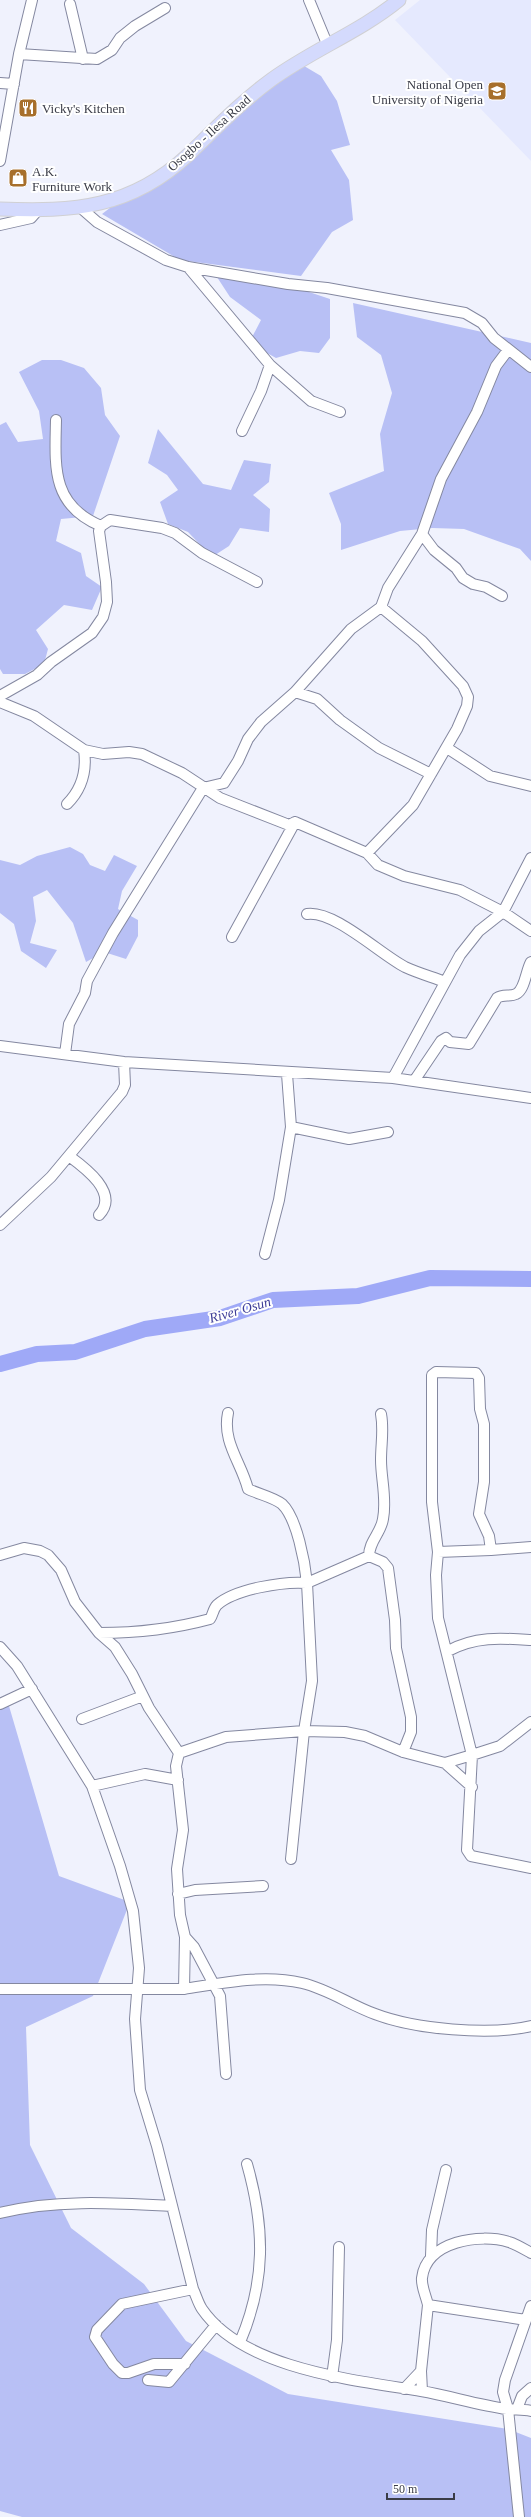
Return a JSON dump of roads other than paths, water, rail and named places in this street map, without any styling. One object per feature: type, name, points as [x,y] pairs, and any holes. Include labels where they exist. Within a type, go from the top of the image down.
[{"type":"main road","name":"Osogbo - Ilesa Road","points":[[0,209],[38,210],[80,208],[120,199],[149,184],[187,156],[256,91],[299,61],[328,46],[394,2]]},
{"type":"street","points":[[0,161],[19,54],[32,0]]},
{"type":"street","points":[[309,0],[328,46]]},
{"type":"street","points":[[70,4],[83,59]]},
{"type":"street","points":[[19,54],[90,60],[104,56],[134,26],[165,8]]},
{"type":"street","points":[[0,83],[14,84]]},
{"type":"street","points":[[80,208],[98,222],[166,260],[188,267],[288,284],[327,288],[465,314],[482,323],[508,350],[531,367]]},
{"type":"street","points":[[0,225],[31,218],[38,210]]},
{"type":"street","points":[[188,267],[270,365],[310,401],[340,412]]},
{"type":"street","points":[[65,1054],[69,1024],[85,993],[87,981],[113,933],[203,788],[224,783],[238,761],[248,739],[277,706],[295,692],[351,629],[381,607],[388,588],[422,534],[441,479],[472,423],[496,366],[508,350]]},
{"type":"street","points":[[242,431],[261,391],[270,365]]},
{"type":"street","points":[[56,420],[58,481],[64,498],[73,511],[101,526]]},
{"type":"street","points":[[0,696],[37,675],[50,662],[92,633],[103,617],[107,602],[99,531],[101,526],[110,520],[162,528],[175,533],[202,553],[257,582]]},
{"type":"street","points":[[422,534],[434,550],[456,568],[463,578],[473,584],[486,587],[502,596]]},
{"type":"street","points":[[367,853],[414,806],[447,748],[467,706],[467,692],[422,640],[381,607]]},
{"type":"street","points":[[295,692],[317,699],[340,720],[379,748],[431,774]]},
{"type":"street","points":[[0,702],[34,716],[84,750],[98,753],[128,752],[142,754],[182,773],[220,798],[289,825],[294,822]]},
{"type":"street","points":[[447,748],[490,776],[531,786]]},
{"type":"street","points":[[67,804],[80,788],[86,760],[84,750]]},
{"type":"street","points":[[294,822],[367,853],[378,865],[404,876],[460,890],[503,912],[531,931]]},
{"type":"street","points":[[232,937],[294,822]]},
{"type":"street","points":[[393,1078],[460,955],[478,931],[503,912],[528,874],[531,858]]},
{"type":"street","points":[[307,914],[317,913],[331,920],[406,967],[445,982]]},
{"type":"street","points":[[414,1081],[446,1038],[450,1042],[469,1044],[497,998],[502,995],[515,994],[520,991],[531,962]]},
{"type":"street","points":[[0,1046],[124,1062],[287,1074],[393,1078],[531,1098]]},
{"type":"street","points":[[0,1225],[51,1177],[122,1092],[125,1085],[124,1062]]},
{"type":"street","points":[[265,1254],[279,1200],[291,1126],[287,1074]]},
{"type":"street","points":[[291,1126],[349,1138],[388,1132]]},
{"type":"street","points":[[69,1156],[81,1164],[102,1186],[105,1203],[99,1215]]},
{"type":"street","points":[[491,1550],[489,1536],[479,1514],[484,1482],[484,1424],[480,1409],[479,1378],[476,1373],[458,1375],[436,1372],[432,1375],[431,1382],[433,1521],[438,1552],[436,1575],[438,1618],[448,1651],[462,1719],[472,1755],[472,1787],[465,1842],[467,1850],[471,1856],[531,1868]]},
{"type":"street","points":[[228,1413],[226,1433],[243,1472],[248,1489],[282,1504],[297,1533],[305,1562],[312,1681],[304,1731],[291,1859]]},
{"type":"street","points":[[369,1556],[369,1548],[381,1527],[384,1510],[381,1461],[384,1431],[381,1414]]},
{"type":"street","points":[[438,1552],[531,1547]]},
{"type":"street","points":[[0,1555],[24,1548],[40,1551],[48,1555],[61,1570],[75,1602],[100,1633],[115,1647],[143,1696],[179,1753],[176,1766],[183,1830],[177,1869],[178,1894],[185,1937],[184,1989]]},
{"type":"street","points":[[100,1633],[144,1633],[182,1627],[210,1619],[215,1607],[220,1603],[246,1591],[294,1582],[307,1583],[369,1556],[384,1562],[388,1568],[395,1620],[396,1648],[411,1717],[411,1732],[403,1752]]},
{"type":"street","points":[[448,1651],[473,1640],[500,1638],[531,1640]]},
{"type":"street","points":[[0,1647],[17,1666],[92,1786],[133,1911],[139,1968],[135,2019],[140,2090],[157,2146],[170,2206],[193,2289],[201,2307],[216,2324],[240,2342],[277,2360],[332,2377],[422,2391],[512,2409],[531,2411]]},
{"type":"street","points":[[0,1704],[32,1689]]},
{"type":"street","points":[[82,1719],[143,1696]]},
{"type":"street","points":[[445,1763],[500,1746],[531,1722]]},
{"type":"street","points":[[179,1753],[226,1737],[304,1731],[354,1733],[403,1752],[445,1763],[472,1787]]},
{"type":"street","points":[[92,1786],[145,1774],[178,1780]]},
{"type":"street","points":[[178,1894],[195,1890],[263,1886]]},
{"type":"street","points":[[185,1937],[194,1947],[220,1996],[226,2074]]},
{"type":"street","points":[[0,1989],[184,1989],[264,1979],[285,1980],[303,1984],[375,2014],[402,2021],[463,2030],[531,2026]]},
{"type":"street","points":[[240,2342],[249,2322],[261,2270],[259,2223],[254,2189],[247,2164]]},
{"type":"street","points":[[422,2391],[421,2371],[428,2305],[421,2278],[431,2256],[432,2230],[446,2170]]},
{"type":"street","points":[[0,2213],[48,2205],[86,2204],[170,2206]]},
{"type":"street","points":[[431,2256],[451,2244],[473,2240],[502,2240],[531,2253]]},
{"type":"street","points":[[332,2377],[337,2340],[339,2247]]},
{"type":"street","points":[[185,2364],[154,2364],[128,2373],[122,2373],[113,2364],[95,2336],[97,2330],[122,2304],[193,2289]]},
{"type":"street","points":[[428,2305],[526,2320]]},
{"type":"street","points":[[519,2517],[512,2409],[503,2392],[505,2380],[531,2306]]},
{"type":"street","points":[[148,2380],[169,2382],[216,2324]]},
{"type":"street","points":[[404,2389],[421,2371]]},
{"type":"street","points":[[512,2409],[522,2396],[531,2388]]},
{"type":"waterway","name":"River Osun","points":[[0,1364],[37,1354],[75,1352],[145,1329],[220,1318],[273,1300],[358,1296],[430,1278],[531,1279]]},
{"type":"place","name":"National Open University of Nigeria","points":[[497,91]]},
{"type":"place","name":"Vicky's Kitchen","points":[[28,108]]},
{"type":"place","name":"A.K. Furniture Work","points":[[18,178]]}]
